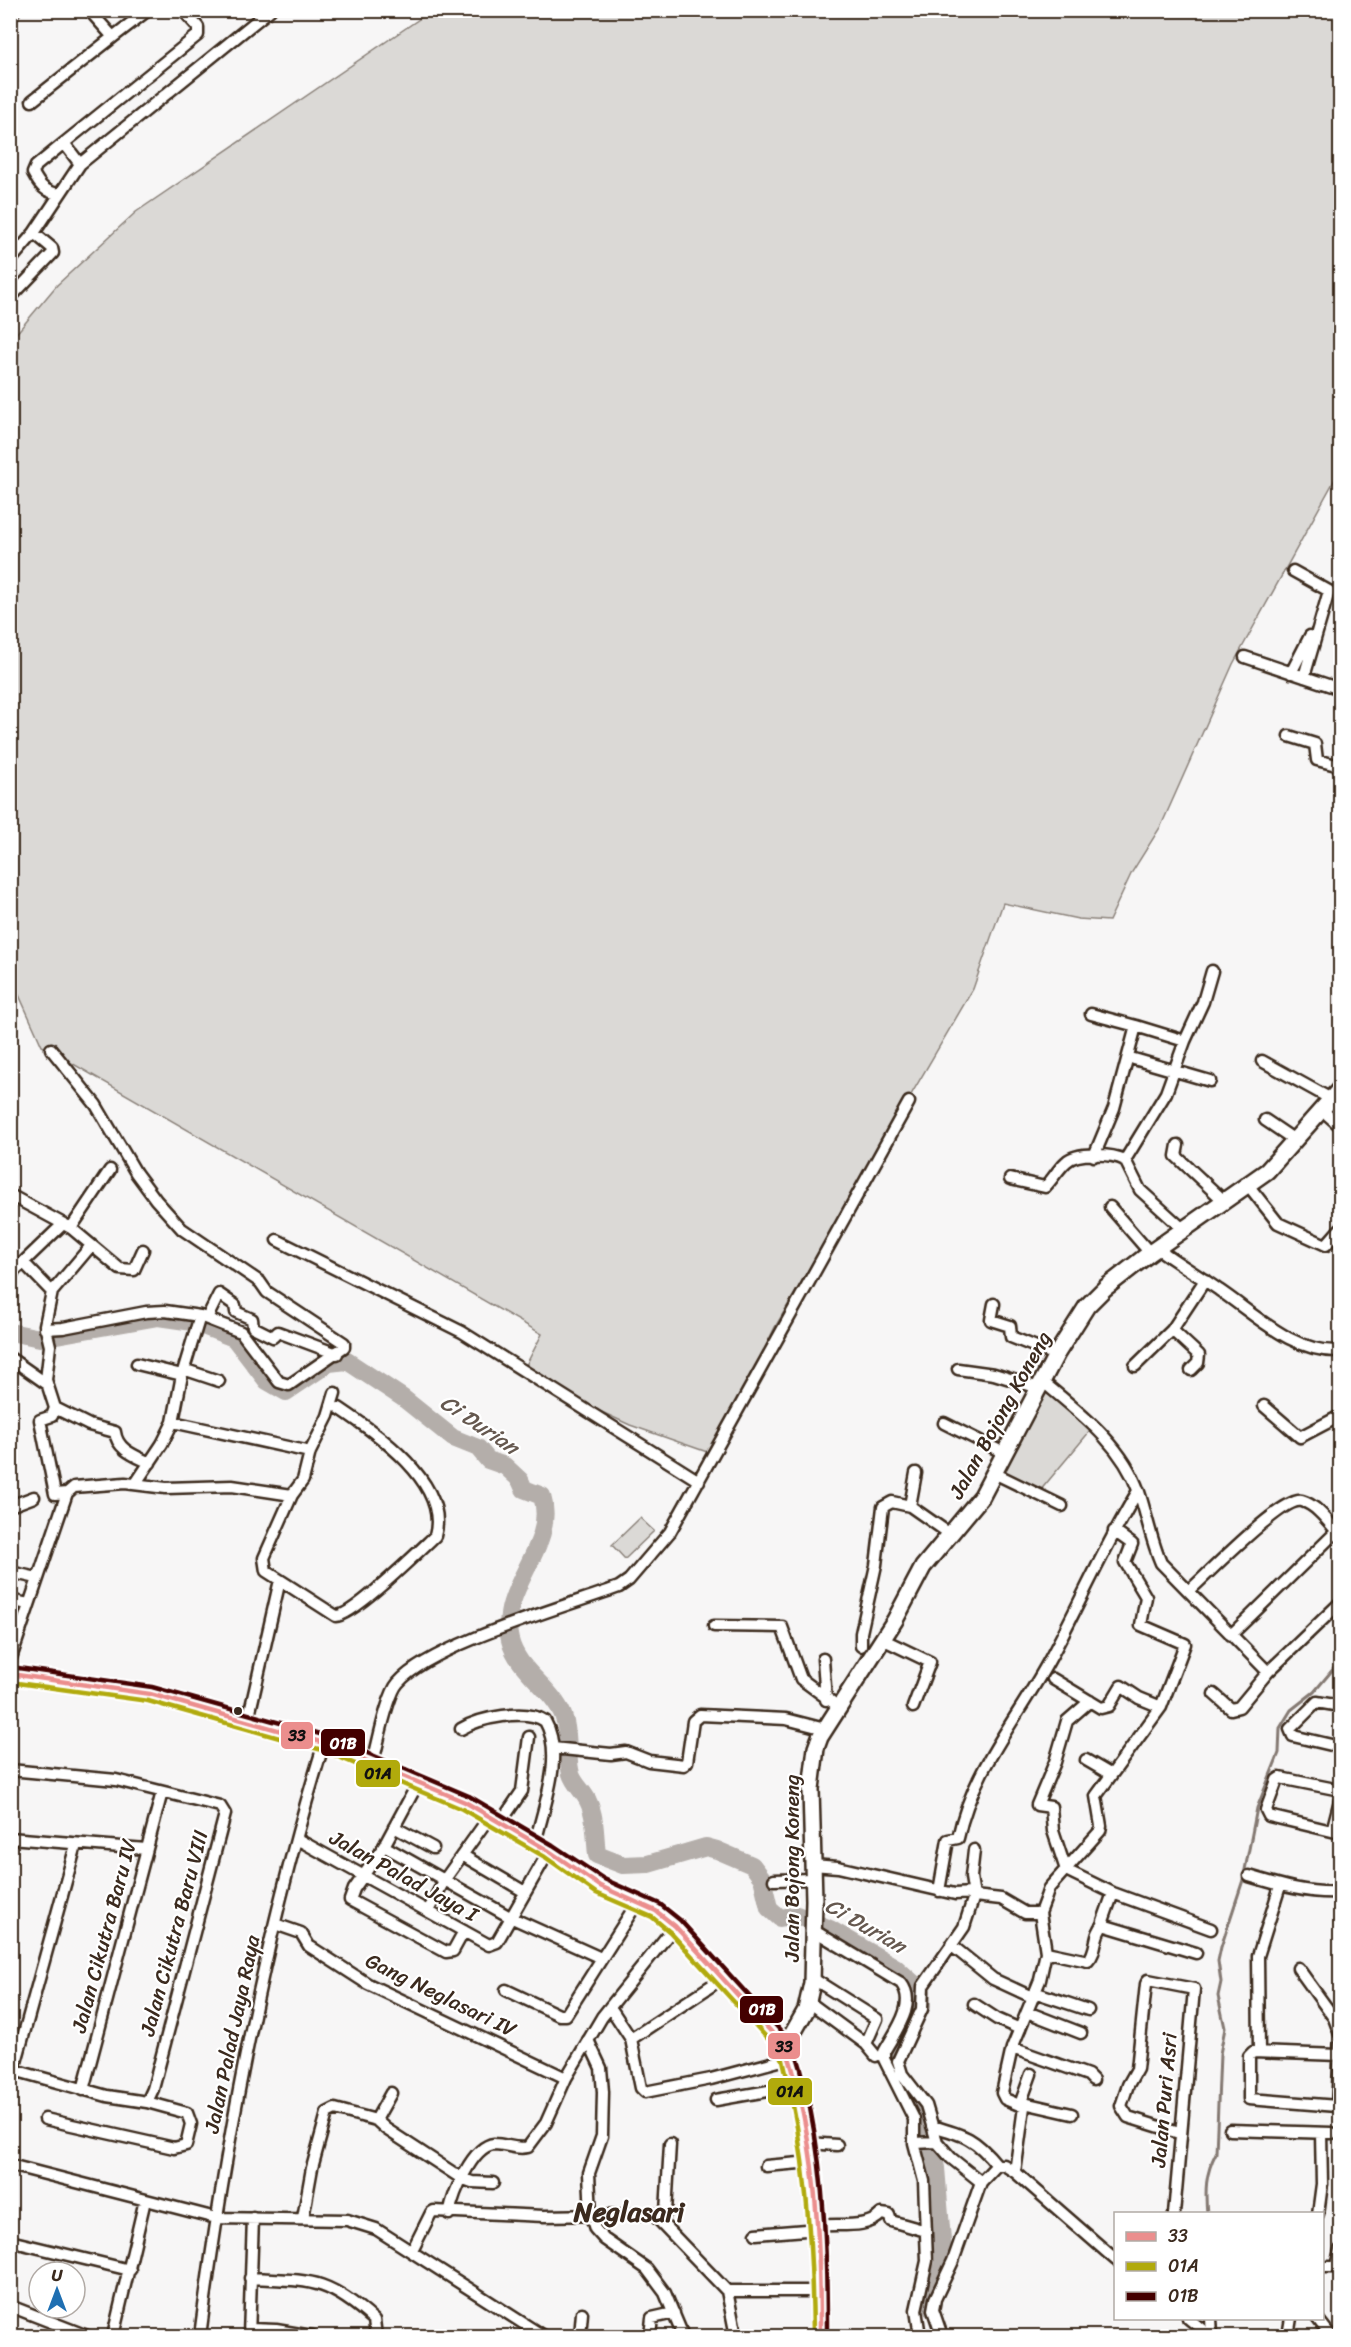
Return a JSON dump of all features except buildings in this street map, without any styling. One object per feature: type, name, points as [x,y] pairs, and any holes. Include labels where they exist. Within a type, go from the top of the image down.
[{"type":"main road","name":"Jalan Bojong Koneng","points":[[788,2053],[809,2002],[812,1978],[814,1900],[812,1767],[816,1748],[833,1704],[882,1639],[923,1567],[967,1517],[994,1473],[1056,1355],[1096,1295],[1183,1229],[1268,1171],[1331,1099]]},
{"type":"main road","points":[[10,1674],[150,1694],[324,1743],[419,1781],[495,1819],[600,1886],[656,1911],[675,1926],[788,2053],[797,2086],[811,2162],[818,2227],[820,2337]]},
{"type":"street","points":[[89,10],[113,37]]},
{"type":"street","points":[[32,102],[148,10]]},
{"type":"street","points":[[58,194],[48,192],[39,186],[33,173],[36,166],[195,39],[199,31],[198,27],[183,10]]},
{"type":"street","points":[[10,261],[34,233],[80,164],[270,10]]},
{"type":"street","points":[[64,143],[80,164]]},
{"type":"street","points":[[10,298],[52,253],[52,248],[34,233]]},
{"type":"street","points":[[1291,673],[1319,617],[1329,591],[1293,572]]},
{"type":"street","points":[[1304,677],[1319,617]]},
{"type":"street","points":[[1245,657],[1341,689]]},
{"type":"street","points":[[1289,736],[1315,744],[1317,760],[1341,766]]},
{"type":"street","points":[[1125,1160],[1166,1094],[1185,1041],[1203,1002],[1212,971]]},
{"type":"street","points":[[1091,1014],[1185,1041]]},
{"type":"street","points":[[1094,1156],[1114,1108],[1137,1026]]},
{"type":"street","points":[[48,1337],[63,1328],[146,1312],[165,1311],[202,1318],[240,1332],[279,1382],[289,1385],[344,1347],[344,1342],[267,1292],[252,1277],[182,1229],[142,1182],[96,1105],[51,1049]]},
{"type":"street","points":[[1134,1059],[1210,1082]]},
{"type":"street","points":[[1262,1061],[1331,1099],[1341,1126]]},
{"type":"street","points":[[373,1762],[397,1684],[424,1662],[488,1634],[619,1587],[629,1580],[676,1524],[909,1102]]},
{"type":"street","points":[[1265,1120],[1296,1141]]},
{"type":"street","points":[[1178,1145],[1176,1156],[1224,1201]]},
{"type":"street","points":[[1010,1179],[1045,1187],[1069,1159],[1115,1156],[1125,1160],[1140,1190],[1183,1229]]},
{"type":"street","points":[[10,1275],[67,1226],[110,1170]]},
{"type":"street","points":[[1248,1185],[1278,1223],[1322,1244],[1327,1244],[1341,1229]]},
{"type":"street","points":[[10,1195],[67,1226],[90,1247],[120,1269],[134,1270],[143,1250]]},
{"type":"street","points":[[1110,1207],[1154,1250],[1205,1280],[1264,1324],[1320,1352],[1341,1352]]},
{"type":"street","points":[[277,1240],[462,1332],[699,1481]]},
{"type":"street","points":[[67,1493],[55,1494],[40,1420],[52,1416],[55,1408],[47,1384],[52,1292],[90,1247]]},
{"type":"street","points":[[23,1262],[52,1292]]},
{"type":"street","points":[[1136,1366],[1172,1330],[1205,1280]]},
{"type":"street","points":[[136,1483],[173,1422],[195,1332],[219,1294],[235,1305],[236,1312],[252,1319],[253,1328],[273,1337],[278,1332],[337,1354]]},
{"type":"street","points":[[994,1304],[991,1320],[1010,1326],[1011,1337],[1056,1355]]},
{"type":"street","points":[[1172,1330],[1199,1354],[1198,1363],[1191,1370]]},
{"type":"street","points":[[10,1358],[47,1384]]},
{"type":"street","points":[[137,1364],[184,1372],[219,1382]]},
{"type":"street","points":[[958,1369],[994,1374],[1040,1385],[1104,1436],[1122,1456],[1138,1491],[1152,1542],[1161,1563],[1268,1672]]},
{"type":"street","points":[[335,1393],[328,1416],[310,1452],[303,1480],[292,1496],[264,1558],[266,1571],[336,1616],[342,1616],[359,1604],[435,1536],[437,1517],[433,1503],[418,1475],[374,1432],[339,1408]]},
{"type":"street","points":[[1264,1406],[1300,1437],[1341,1416]]},
{"type":"street","points":[[55,1408],[89,1425],[115,1432],[116,1440],[124,1450],[150,1463]]},
{"type":"street","points":[[173,1422],[310,1452]]},
{"type":"street","points":[[944,1423],[1004,1453]]},
{"type":"street","points":[[910,1506],[916,1473]]},
{"type":"street","points":[[994,1473],[1062,1506]]},
{"type":"street","points":[[10,1661],[67,1493],[74,1487],[136,1483],[166,1488],[232,1486],[292,1496]]},
{"type":"street","points":[[939,1891],[948,1840],[958,1839],[965,1807],[992,1751],[1051,1656],[1114,1531],[1138,1491]]},
{"type":"street","points":[[10,1506],[34,1497]]},
{"type":"street","points":[[1190,1590],[1271,1515],[1296,1501],[1305,1502],[1339,1533],[1231,1635]]},
{"type":"street","points":[[861,1646],[861,1633],[876,1565],[883,1507],[892,1502],[910,1506],[950,1534]]},
{"type":"street","points":[[1072,2114],[1024,2104],[1003,2096],[1012,2048],[1040,1980],[1046,1952],[1040,1913],[1049,1888],[1101,1829],[1096,1796],[1161,1707],[1185,1644],[1141,1625],[1146,1597],[1125,1562],[1132,1544],[1114,1531]]},
{"type":"street","points":[[10,1572],[38,1578]]},
{"type":"street","points":[[248,1720],[280,1580]]},
{"type":"street","points":[[10,1600],[28,1604]]},
{"type":"street","points":[[1214,1694],[1235,1709],[1268,1672],[1341,1603]]},
{"type":"street","points":[[714,1626],[782,1627],[801,1680],[833,1704]]},
{"type":"street","points":[[882,1639],[916,1653],[930,1662],[913,1707]]},
{"type":"street","points":[[823,1659],[833,1704]]},
{"type":"street","points":[[1053,1679],[1101,1708],[1108,1706],[1121,1686],[1139,1698],[1161,1707]]},
{"type":"street","points":[[1090,1701],[1067,1721],[1055,1762],[1037,1805],[1050,1807],[1053,1831],[1066,1870],[1113,1893],[1211,1929]]},
{"type":"street","points":[[1341,1706],[1320,1701],[1311,1706],[1290,1730],[1293,1736],[1341,1747]]},
{"type":"street","points":[[461,1729],[481,1719],[532,1715],[545,1721],[556,1748],[542,1847],[525,1892],[510,1917]]},
{"type":"street","points":[[556,1748],[611,1754],[626,1752],[650,1761],[684,1765],[687,1762],[693,1721],[700,1715],[786,1719],[825,1729]]},
{"type":"street","points":[[428,1911],[462,1855],[522,1791],[529,1737]]},
{"type":"street","name":"Jalan Palad Jaya Raya","points":[[200,2337],[216,2218],[242,2075],[275,1924],[324,1743]]},
{"type":"street","points":[[1086,1760],[1110,1774]]},
{"type":"street","name":"Jalan Cikutra Baru VIII","points":[[10,1770],[97,1776],[220,1806],[225,1818],[153,2089],[147,2102]]},
{"type":"street","points":[[1341,1790],[1286,1777],[1277,1780],[1266,1810],[1269,1816],[1336,1832],[1341,1800]]},
{"type":"street","points":[[419,1781],[384,1846],[351,1896],[353,1904],[446,1952],[453,1951],[464,1931]]},
{"type":"street","name":"Jalan Cikutra Baru IV","points":[[84,2090],[162,1792]]},
{"type":"street","points":[[394,1827],[433,1848]]},
{"type":"street","points":[[10,1838],[146,1850]]},
{"type":"street","name":"Jalan Palad Jaya I","points":[[297,1839],[493,1945],[510,1917]]},
{"type":"street","points":[[10,2084],[14,2070],[16,2042],[54,1934],[76,1845]]},
{"type":"street","points":[[384,1846],[510,1917],[601,1958]]},
{"type":"street","points":[[921,2337],[916,2310],[927,2261],[924,2181],[926,2143],[932,2127],[926,2105],[902,2074],[898,2061],[922,2009],[923,1986],[964,1926],[973,1894],[974,1850]]},
{"type":"street","points":[[462,1855],[525,1892]]},
{"type":"street","points":[[774,1880],[838,1867],[939,1891],[1001,1899],[1025,1913],[1040,1913]]},
{"type":"street","points":[[1249,1876],[1280,1886],[1323,1893],[1341,1892]]},
{"type":"street","points":[[1259,2051],[1258,1956],[1280,1886]]},
{"type":"street","points":[[1046,1952],[1088,1961],[1092,1958],[1097,1936],[1104,1924],[1113,1893]]},
{"type":"street","points":[[506,1989],[559,2015],[566,2015],[637,1903]]},
{"type":"street","name":"Gang Neglasari IV","points":[[275,1924],[301,1933],[309,1946],[368,1984],[566,2078]]},
{"type":"street","points":[[1104,1924],[1196,1953]]},
{"type":"street","points":[[449,2214],[461,2178],[484,2146],[496,2144],[512,2148],[528,2147],[546,2123],[566,2078],[588,2040],[610,2007],[675,1926]]},
{"type":"street","points":[[813,1927],[886,1972],[904,1986],[907,2000],[906,2011],[884,2052],[884,2059],[926,2143],[951,2158],[981,2181]]},
{"type":"street","points":[[951,1946],[993,1979],[1033,1994],[1088,2010]]},
{"type":"street","points":[[1298,1968],[1338,2026]]},
{"type":"street","points":[[631,2039],[723,1978]]},
{"type":"street","points":[[812,1978],[876,2018],[866,2044]]},
{"type":"street","name":"Jalan Puri Asri","points":[[1174,2212],[1179,2133],[1194,1989],[1147,1981],[1137,2069],[1128,2085],[1121,2106],[1128,2117],[1179,2133]]},
{"type":"street","points":[[809,2002],[866,2044],[876,2056]]},
{"type":"street","points":[[974,2004],[997,2019],[1020,2029]]},
{"type":"street","points":[[1338,2026],[1341,2004]]},
{"type":"street","points":[[610,2007],[631,2039],[640,2088],[645,2092],[711,2079],[788,2053]]},
{"type":"street","points":[[1027,2012],[1081,2033]]},
{"type":"street","points":[[588,2040],[601,2068],[603,2092],[602,2136],[589,2173],[591,2216],[595,2229],[604,2239],[647,2269],[665,2293],[683,2337]]},
{"type":"street","points":[[1012,2048],[1088,2075],[1093,2080]]},
{"type":"street","points":[[1340,2050],[1337,2106],[1249,2099],[1249,2056],[1259,2051],[1340,2050]]},
{"type":"street","points":[[14,2070],[84,2090],[147,2102],[187,2114],[191,2124],[186,2145],[165,2147],[45,2119]]},
{"type":"street","points":[[1015,2172],[1024,2104],[1022,2099],[1031,2074]]},
{"type":"street","points":[[716,2100],[797,2086]]},
{"type":"street","points":[[376,2120],[392,2093]]},
{"type":"street","points":[[303,2218],[312,2168],[327,2114],[335,2109],[376,2120],[404,2143],[461,2178],[472,2182],[494,2183]]},
{"type":"street","points":[[932,2127],[971,2138],[980,2144],[997,2165]]},
{"type":"street","points":[[1230,2130],[1327,2133],[1318,2212]]},
{"type":"street","points":[[808,2143],[837,2145]]},
{"type":"street","points":[[660,2221],[666,2212],[670,2144]]},
{"type":"street","points":[[766,2166],[811,2162]]},
{"type":"street","points":[[10,2165],[216,2218],[303,2218],[347,2220],[365,2224],[412,2251],[543,2337]]},
{"type":"street","points":[[942,2337],[933,2310],[935,2299],[953,2261],[981,2181],[997,2165],[1004,2165],[1015,2172],[1114,2258]]},
{"type":"street","points":[[114,2337],[145,2200]]},
{"type":"street","points":[[412,2251],[431,2213],[591,2216],[645,2212],[653,2214],[727,2291],[736,2337]]},
{"type":"street","points":[[756,2234],[856,2225],[878,2218],[881,2214],[889,2215],[891,2221],[926,2231]]},
{"type":"street","points":[[253,2218],[249,2333],[276,2330],[306,2336]]},
{"type":"street","points":[[10,2241],[130,2270]]},
{"type":"street","points":[[1338,2267],[1341,2250]]},
{"type":"street","points":[[250,2277],[309,2280],[327,2285],[374,2320],[376,2337]]},
{"type":"street","points":[[727,2291],[820,2291]]},
{"type":"street","points":[[10,2306],[86,2336]]},
{"type":"street","points":[[580,2337],[582,2313]]},
{"type":"street","points":[[650,2337],[652,2318],[674,2313]]},
{"type":"street","points":[[1189,2320],[1209,2335]]},
{"type":"street","points":[[1209,2335],[1211,2320]]},
{"type":"street","points":[[1288,2337],[1291,2320]]},
{"type":"street","points":[[1318,2320],[1331,2337]]},
{"type":"shaded area","points":[[431,11],[1340,11],[1340,470],[1233,664],[1161,826],[1132,872],[1109,921],[1078,919],[1003,903],[973,989],[775,1327],[713,1454],[630,1425],[521,1375],[542,1334],[42,1046],[10,975],[10,341],[57,285],[136,212]]},
{"type":"shaded area","points":[[1045,1378],[1090,1431],[1039,1492],[997,1473]]},
{"type":"shaded area","points":[[640,1518],[654,1531],[625,1559],[612,1545]]},
{"type":"waterway","points":[[10,37],[21,10]]},
{"type":"waterway","name":"Ci Durian","points":[[10,1332],[40,1338],[158,1317],[193,1322],[234,1338],[267,1381],[286,1392],[329,1363],[347,1361],[403,1398],[453,1438],[478,1448],[488,1460],[505,1466],[520,1480],[524,1489],[542,1496],[545,1515],[542,1533],[512,1602],[508,1621],[510,1640],[514,1651],[527,1670],[551,1696],[563,1715],[571,1774],[591,1807],[597,1855],[623,1865],[648,1864],[706,1847],[717,1850],[752,1865],[762,1878],[769,1908],[780,1918],[797,1915],[830,1929],[895,1967],[922,1991],[922,2006],[892,2052],[896,2069],[925,2118],[936,2168],[944,2264],[935,2286],[932,2309]]},
{"type":"waterway","points":[[1207,2212],[1207,2183],[1216,2153],[1220,2054],[1225,2028],[1218,1996],[1221,1982],[1218,1961],[1221,1947],[1243,1880],[1257,1808],[1279,1753],[1280,1728],[1291,1710],[1314,1692],[1340,1661]]},
{"type":"transit line","name":"01B","points":[[11,1667],[152,1687],[327,1736],[469,1796],[553,1845],[604,1879],[660,1904],[680,1920],[791,2042],[797,2058],[810,2108],[819,2164],[826,2250],[827,2336]]},
{"type":"transit line","name":"33","points":[[10,1674],[150,1694],[324,1743],[465,1802],[549,1851],[600,1886],[656,1911],[675,1926],[785,2047],[788,2055],[796,2080],[812,2168],[819,2252],[820,2336]]},
{"type":"transit line","name":"01A","points":[[10,1682],[148,1701],[322,1750],[462,1809],[545,1857],[596,1893],[652,1917],[670,1932],[779,2051],[783,2060],[797,2128],[806,2197],[813,2336]]},
{"type":"district","name":"Neglasari","points":[[629,2212]]}]
